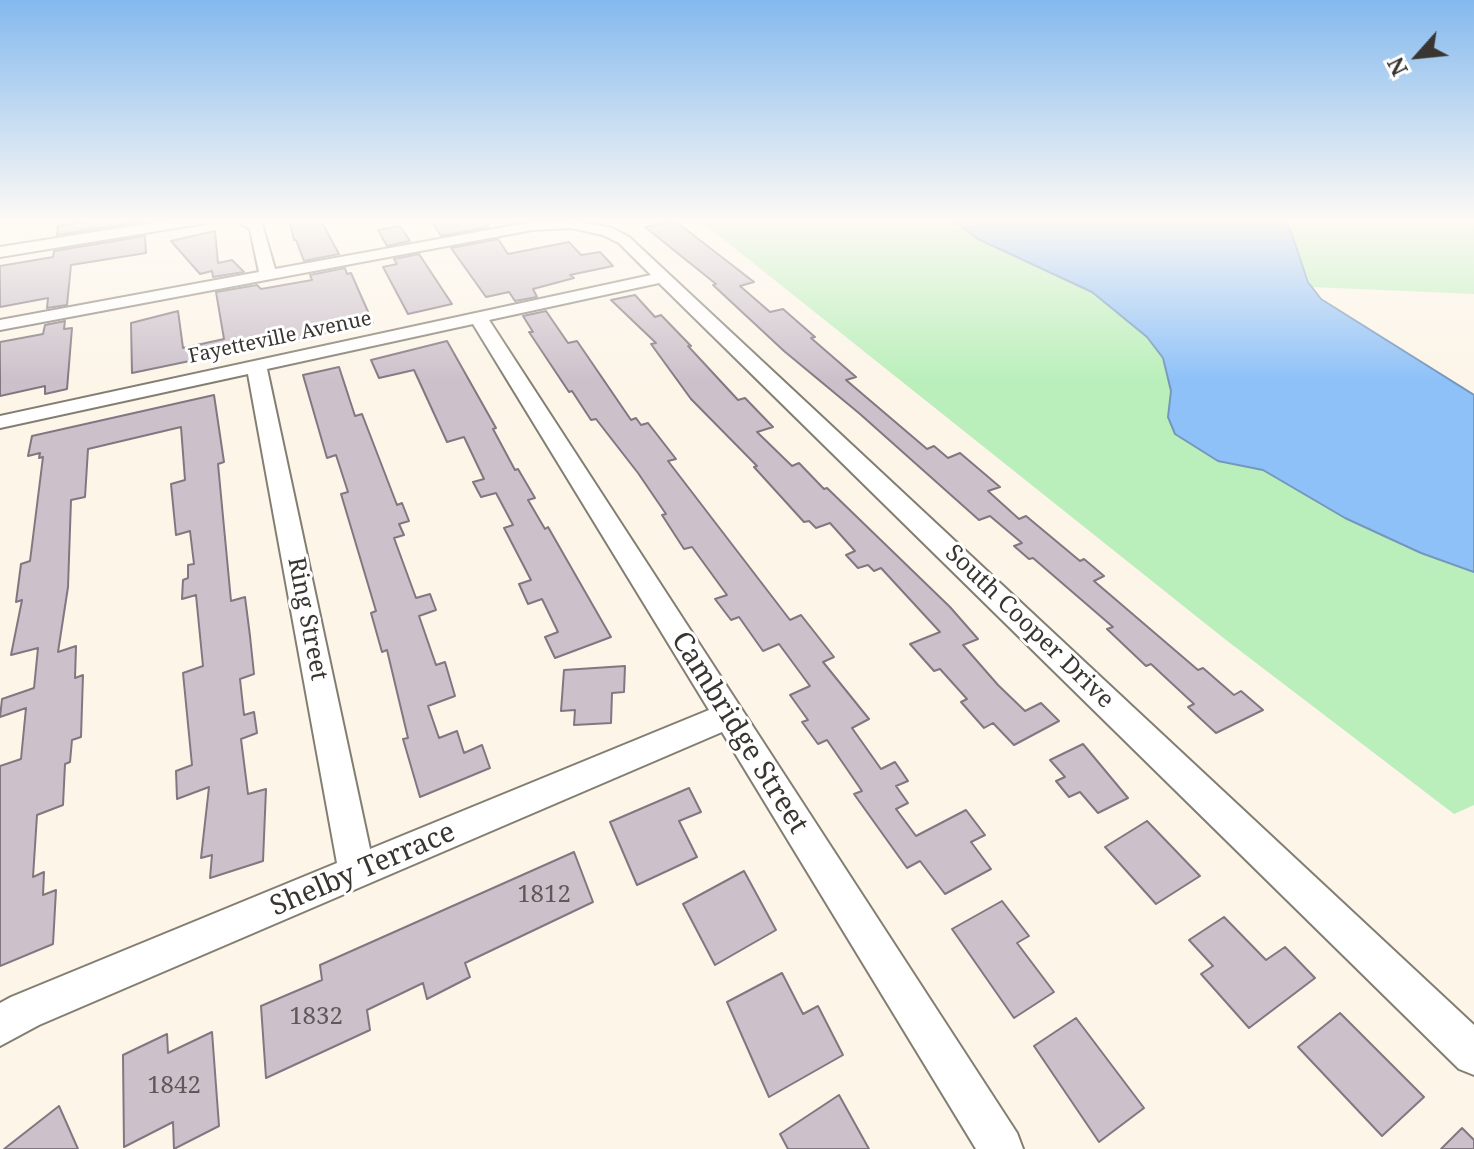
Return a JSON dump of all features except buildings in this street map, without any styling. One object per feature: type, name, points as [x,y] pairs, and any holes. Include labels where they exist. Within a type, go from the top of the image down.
[{"type":"street","name":"South Cooper Drive","points":[[0,325],[281,273]]},
{"type":"street","name":"South Cooper Drive","points":[[658,273],[1474,1054]]},
{"type":"street","name":"Fayetteville Avenue","points":[[0,422],[663,277]]},
{"type":"street","name":"Cambridge Street","points":[[478,317],[1001,1149]]},
{"type":"street","name":"Ring Street","points":[[256,365],[357,873]]},
{"type":"street","name":"Shelby Terrace","points":[[0,1026],[25,1011],[727,716]]},
{"type":"green space","points":[[765,273],[1050,273],[1092,292],[1147,337],[1163,358],[1171,392],[1168,417],[1218,461],[1263,470],[1345,518],[1421,553],[1474,572],[1474,805],[1454,814],[1226,640]]},
{"type":"green space","points":[[1306,273],[1474,273],[1474,294],[1312,287]]},
{"type":"water","points":[[1050,273],[1305,273],[1321,299],[1474,395],[1474,572],[1421,553],[1345,518],[1263,470],[1218,461],[1175,434],[1168,417],[1171,391],[1163,358],[1147,337],[1092,292]]}]
